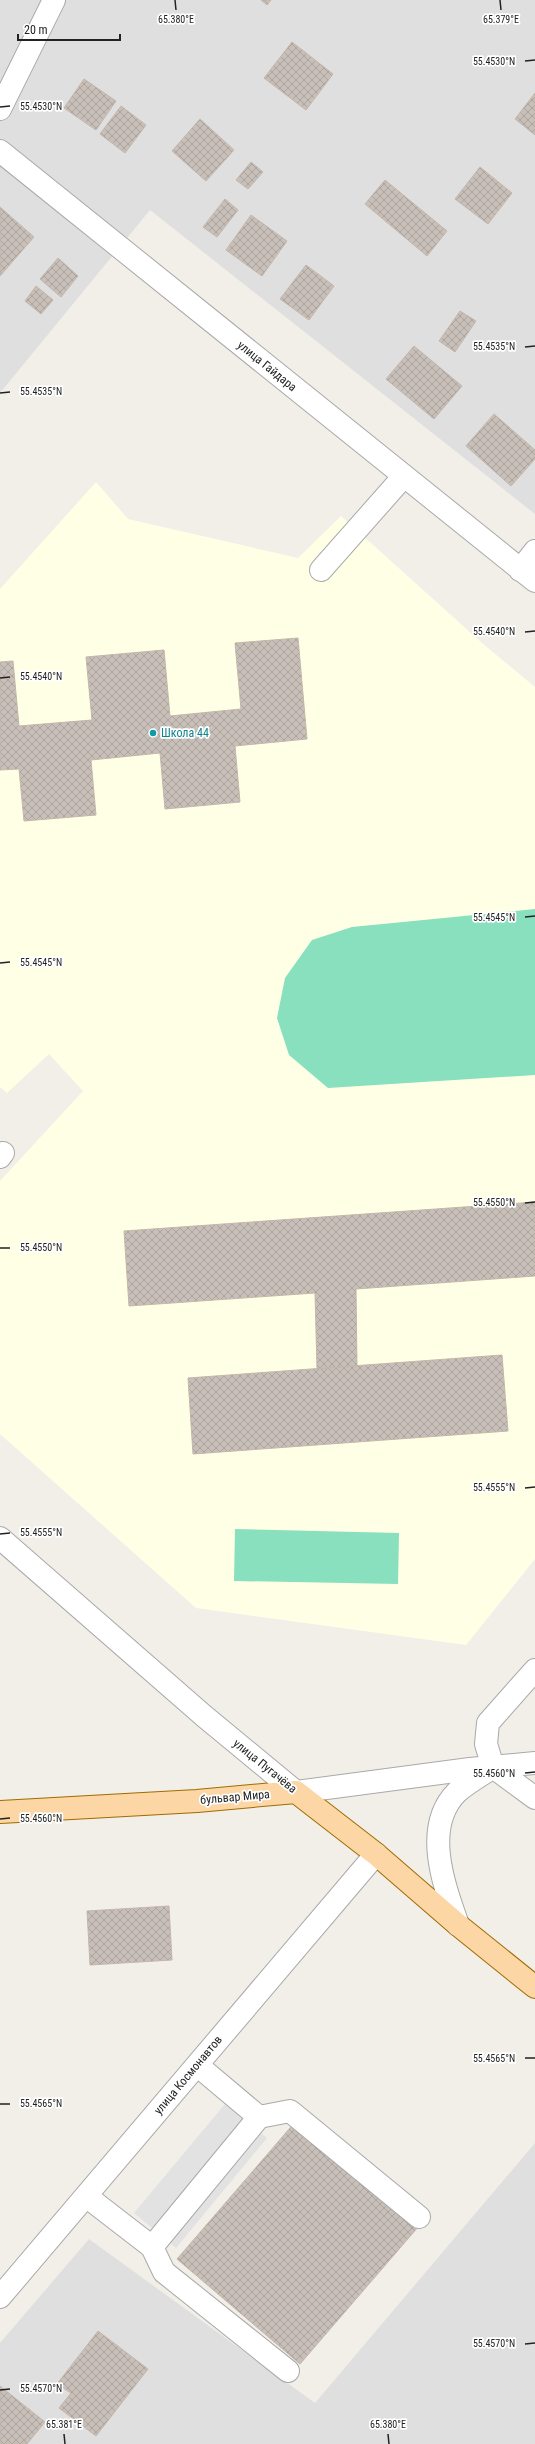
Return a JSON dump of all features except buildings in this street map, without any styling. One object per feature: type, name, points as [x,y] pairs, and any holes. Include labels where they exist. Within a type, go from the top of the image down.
[{"type":"main road","name":"бульвар Мира","points":[[0,1812],[198,1801],[296,1792]]},
{"type":"main road","name":"улица Пугачёва","points":[[296,1792],[376,1854],[458,1925],[535,1987]]},
{"type":"street","points":[[0,109],[54,0]]},
{"type":"street","name":"улица Гайдара","points":[[0,151],[528,575]]},
{"type":"street","points":[[321,570],[404,476]]},
{"type":"street","points":[[528,575],[535,551]]},
{"type":"street","name":"улица Пугачёва","points":[[0,1538],[204,1716],[296,1792]]},
{"type":"street","points":[[535,1670],[488,1723],[486,1744],[493,1767],[535,1798]]},
{"type":"street","name":"бульвар Мира","points":[[296,1792],[535,1763]]},
{"type":"street","name":"бульвар Мира","points":[[458,1925],[446,1892],[439,1859],[439,1830],[445,1809],[457,1792],[493,1767]]},
{"type":"street","name":"улица Космонавтов","points":[[0,2297],[376,1854]]},
{"type":"street","points":[[197,2065],[258,2117]]},
{"type":"street","points":[[152,2248],[258,2117],[290,2111],[419,2217]]},
{"type":"street","points":[[86,2196],[152,2248],[164,2272],[288,2371]]},
{"type":"shaded area","points":[[0,0],[535,0],[535,514],[150,210],[0,393]]},
{"type":"shaded area","points":[[96,482],[128,519],[298,558],[341,516],[482,643],[535,687],[535,1559],[466,1645],[196,1608],[0,1434],[0,1181],[83,1091],[49,1054],[7,1093],[0,1087],[0,589]]},
{"type":"shaded area","points":[[225,2104],[267,2138],[176,2248],[134,2213]]},
{"type":"shaded area","points":[[535,2143],[535,2444],[0,2444],[0,2343],[89,2239],[315,2403]]},
{"type":"green space","points":[[535,909],[535,1075],[328,1088],[289,1055],[277,1018],[285,978],[312,940],[352,927]]},
{"type":"green space","points":[[235,1529],[399,1533],[398,1584],[234,1581]]},
{"type":"place","name":"Школа 44","points":[[153,733]]}]
